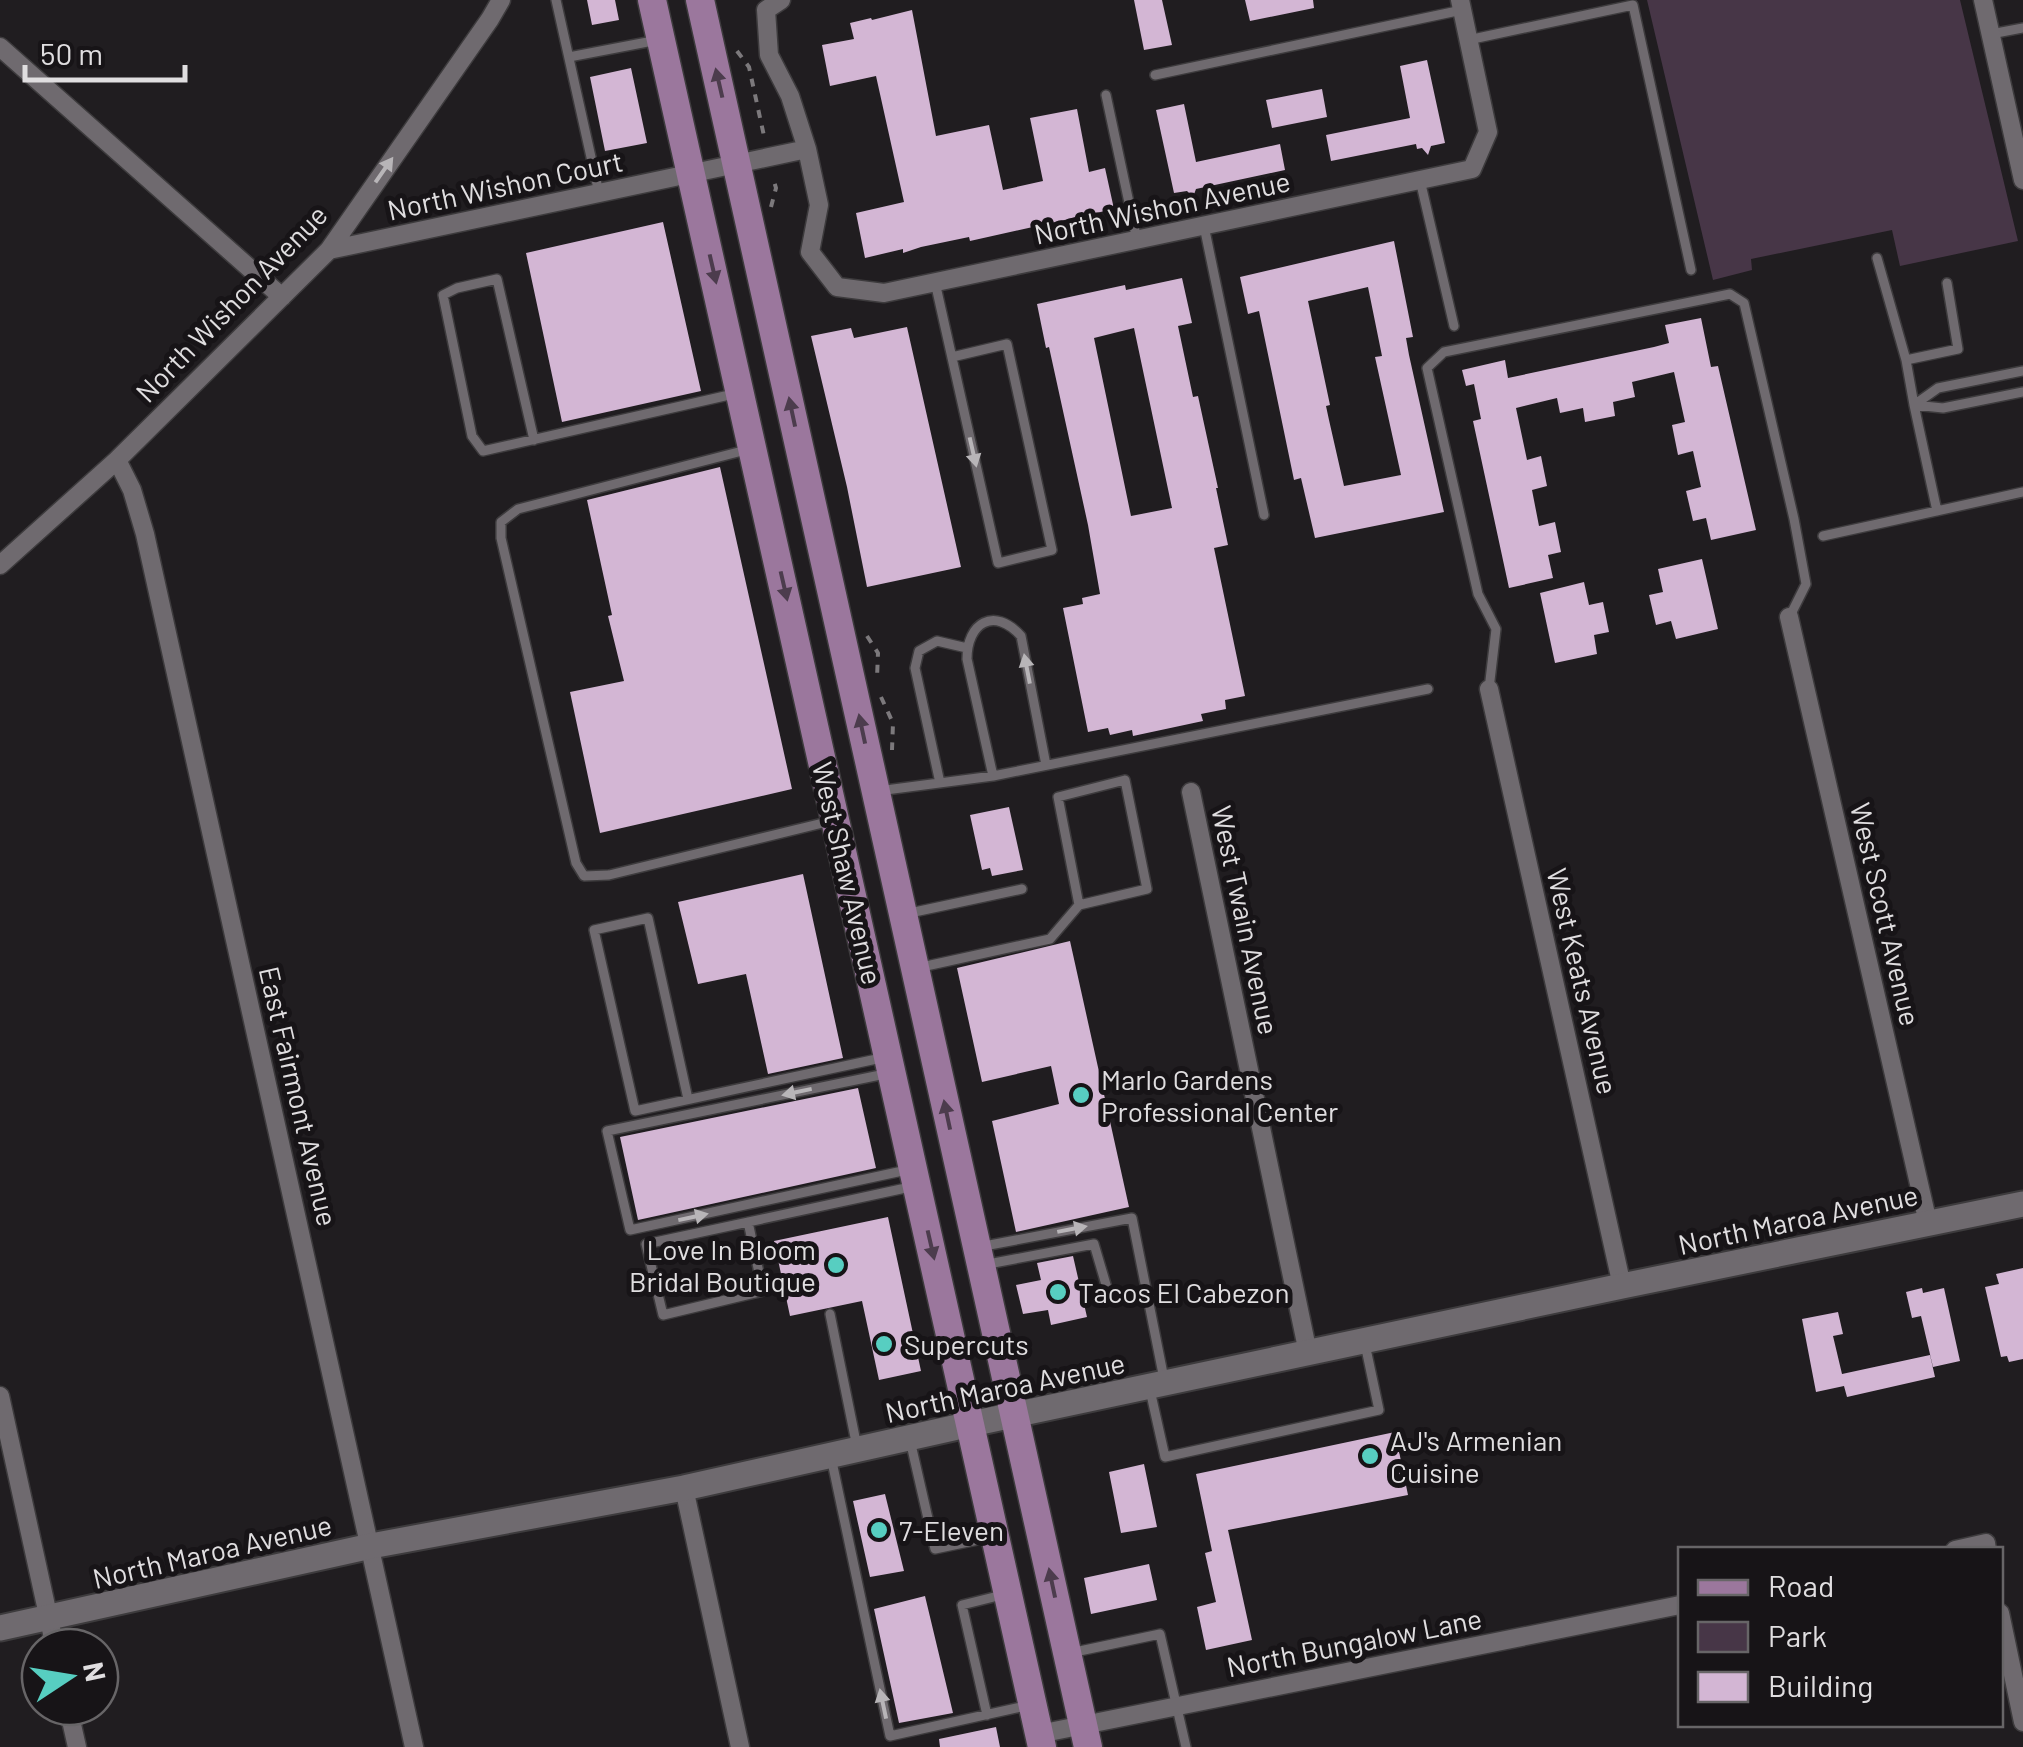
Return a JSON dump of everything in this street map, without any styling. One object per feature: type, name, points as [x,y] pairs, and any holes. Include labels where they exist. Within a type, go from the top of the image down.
[{"type":"main road","name":"West Shaw Avenue","points":[[652,0],[1041,1741]]},
{"type":"main road","name":"West Shaw Avenue","points":[[700,0],[1085,1736]]},
{"type":"main road","name":"North Maroa Avenue","points":[[0,1628],[371,1546],[684,1488],[971,1424],[2023,1204]]},
{"type":"street","name":"North Wishon Avenue","points":[[0,566],[117,460],[328,250],[501,0]]},
{"type":"street","points":[[1983,0],[2022,175]]},
{"type":"street","name":"North Wishon Avenue","points":[[774,5],[770,55],[790,96],[819,205],[810,252],[836,287],[884,293],[1472,170],[1488,132],[1461,5]]},
{"type":"street","points":[[0,48],[282,297]]},
{"type":"street","points":[[692,174],[806,150]]},
{"type":"street","name":"North Wishon Court","points":[[328,250],[692,174]]},
{"type":"street","name":"East Fairmont Avenue","points":[[117,460],[132,490],[149,552],[414,1747]]},
{"type":"street","name":"West Scott Avenue","points":[[1789,618],[1928,1222]]},
{"type":"street","name":"West Keats Avenue","points":[[1490,689],[1622,1286]]},
{"type":"street","name":"West Twain Avenue","points":[[1191,792],[1308,1353]]},
{"type":"street","points":[[0,1396],[50,1627]]},
{"type":"street","points":[[684,1488],[740,1747]]},
{"type":"street","name":"North Bungalow Lane","points":[[1041,1741],[1085,1736],[1176,1706],[1678,1604]]},
{"type":"street","points":[[2003,1627],[2023,1722]]},
{"type":"lane","points":[[556,0],[600,193]]},
{"type":"lane","points":[[1155,75],[1461,5]]},
{"type":"lane","points":[[1468,40],[1633,6],[1691,270]]},
{"type":"lane","points":[[1990,34],[2023,28]]},
{"type":"lane","points":[[569,57],[661,40]]},
{"type":"lane","points":[[1106,95],[1137,240]]},
{"type":"lane","points":[[1420,180],[1454,326]]},
{"type":"lane","points":[[1204,226],[1264,515]]},
{"type":"lane","points":[[1876,258],[1906,360],[1936,511]]},
{"type":"lane","points":[[534,440],[497,279],[442,295],[472,436],[484,452],[741,392]]},
{"type":"lane","points":[[935,282],[998,564],[1052,550],[1007,344],[952,357]]},
{"type":"lane","points":[[1906,360],[1958,349],[1947,283]]},
{"type":"lane","points":[[1490,689],[1496,630],[1478,594],[1427,368],[1444,352],[1730,294],[1744,303],[1806,584],[1789,618]]},
{"type":"lane","points":[[1914,405],[1938,388],[2023,372]]},
{"type":"lane","points":[[1914,405],[1942,408],[2023,392]]},
{"type":"lane","points":[[753,449],[518,508],[502,522],[501,538],[576,863],[584,876],[609,875],[836,820]]},
{"type":"lane","points":[[1823,536],[2023,492]]},
{"type":"lane","points":[[993,776],[967,659],[975,629],[990,620],[1012,626],[1021,636],[1046,765]]},
{"type":"lane","points":[[940,783],[915,668],[919,651],[937,641],[967,648]]},
{"type":"lane","points":[[876,791],[993,776],[1428,689]]},
{"type":"lane","points":[[914,968],[1050,939],[1079,905],[1147,889],[1125,780],[1058,797],[1079,905]]},
{"type":"lane","points":[[903,914],[1022,890]]},
{"type":"lane","points":[[688,1100],[648,918],[594,930],[635,1111],[891,1064]]},
{"type":"lane","points":[[891,1064],[607,1131],[630,1230],[916,1177]]},
{"type":"lane","points":[[748,1222],[763,1291],[663,1315],[646,1244],[748,1222],[916,1177]]},
{"type":"lane","points":[[978,1257],[1132,1218],[1165,1456],[1379,1410],[1364,1341]]},
{"type":"lane","points":[[978,1257],[1094,1244],[1107,1288]]},
{"type":"lane","points":[[830,1314],[857,1450]]},
{"type":"lane","points":[[910,1438],[934,1549],[996,1536]]},
{"type":"lane","points":[[830,1456],[890,1736],[1033,1704]]},
{"type":"lane","points":[[986,1715],[962,1604],[1008,1593]]},
{"type":"lane","points":[[1067,1653],[1160,1634],[1186,1747]]},
{"type":"path","points":[[733,46],[749,67],[764,136]]},
{"type":"green space","points":[[1647,0],[1960,0],[2018,241],[1900,266],[1892,230],[1751,259],[1752,270],[1713,280]]},
{"type":"building","points":[[587,0],[615,0],[619,20],[592,25]]},
{"type":"building","points":[[1134,0],[1162,0],[1172,45],[1144,50]]},
{"type":"building","points":[[1245,0],[1313,0],[1314,8],[1250,21]]},
{"type":"building","points":[[912,10],[936,136],[989,125],[1003,190],[1043,181],[1030,118],[1077,109],[1089,172],[1105,168],[1114,209],[970,241],[969,237],[865,258],[856,213],[904,202],[876,76],[830,86],[822,45],[854,39],[850,23]]},
{"type":"building","points":[[1427,60],[1445,143],[1431,146],[1428,155],[1422,148],[1417,149],[1416,144],[1331,161],[1326,135],[1410,118],[1400,66]]},
{"type":"building","points":[[631,68],[647,143],[605,151],[590,77]]},
{"type":"building","points":[[1322,89],[1327,117],[1272,128],[1266,100]]},
{"type":"building","points":[[1184,104],[1196,162],[1280,144],[1285,170],[1196,189],[1193,197],[1187,191],[1174,193],[1156,110]]},
{"type":"building","points":[[663,222],[701,391],[562,422],[526,253]]},
{"type":"building","points":[[1394,241],[1413,337],[1406,338],[1409,355],[1444,512],[1315,538],[1301,478],[1294,480],[1259,311],[1248,314],[1240,277]],"holes":[[[1368,287],[1382,356],[1375,357],[1401,475],[1344,486],[1308,301]]]},
{"type":"building","points":[[1182,278],[1192,323],[1178,326],[1218,488],[1228,545],[1214,548],[1245,696],[1225,700],[1226,709],[1201,714],[1203,721],[1133,736],[1132,730],[1110,735],[1108,728],[1088,732],[1063,608],[1083,604],[1082,598],[1100,594],[1037,304],[1125,285],[1126,290]],"holes":[[[1134,328],[1172,508],[1131,516],[1094,338]]]},
{"type":"building","points":[[1701,318],[1711,367],[1718,366],[1756,530],[1711,540],[1706,518],[1693,521],[1686,491],[1701,487],[1693,451],[1678,455],[1672,425],[1685,422],[1674,372],[1632,382],[1635,397],[1613,402],[1615,416],[1585,422],[1583,408],[1560,413],[1557,398],[1516,408],[1527,460],[1541,456],[1547,486],[1532,490],[1539,526],[1555,522],[1561,552],[1548,555],[1553,578],[1509,588],[1473,421],[1481,419],[1474,384],[1466,386],[1462,370],[1505,360],[1508,378],[1654,347],[1669,343],[1665,325]]},
{"type":"building","points":[[907,327],[961,567],[867,587],[811,336],[851,328],[854,338]]},
{"type":"building","points":[[720,467],[792,789],[600,833],[570,692],[624,681],[587,500]]},
{"type":"building","points":[[1702,559],[1718,629],[1676,639],[1671,621],[1656,625],[1649,595],[1663,592],[1658,569]]},
{"type":"building","points":[[1584,582],[1589,605],[1603,602],[1609,632],[1594,635],[1597,654],[1555,663],[1540,593]]},
{"type":"building","points":[[1009,807],[1023,870],[992,876],[990,868],[982,870],[970,815]]},
{"type":"building","points":[[803,874],[843,1058],[768,1074],[746,974],[698,984],[678,902]]},
{"type":"building","name":"Marlo Gardens Professional Center","points":[[1070,941],[1129,1207],[1016,1232],[992,1121],[1059,1104],[1051,1066],[982,1082],[957,968]]},
{"type":"building","points":[[858,1088],[876,1168],[638,1220],[620,1137]]},
{"type":"building","points":[[888,1217],[921,1371],[879,1380],[862,1301],[790,1316],[774,1241]]},
{"type":"building","points":[[1073,1256],[1087,1317],[1051,1325],[1048,1310],[1023,1314],[1016,1285],[1041,1280],[1037,1263]]},
{"type":"building","points":[[2023,1268],[2023,1359],[2009,1362],[2007,1356],[2001,1357],[1985,1287],[1999,1284],[1996,1274]]},
{"type":"building","points":[[1922,1288],[1923,1293],[1944,1288],[1960,1361],[1933,1367],[1921,1316],[1912,1318],[1906,1292]]},
{"type":"building","points":[[1838,1312],[1843,1334],[1833,1336],[1842,1374],[1930,1355],[1935,1377],[1847,1397],[1844,1386],[1816,1392],[1802,1319]]},
{"type":"building","points":[[1395,1432],[1408,1495],[1228,1530],[1252,1640],[1206,1650],[1197,1607],[1216,1602],[1205,1553],[1212,1551],[1196,1474]]},
{"type":"building","points":[[1144,1464],[1157,1527],[1121,1533],[1109,1472]]},
{"type":"building","points":[[885,1494],[904,1571],[870,1577],[853,1501]]},
{"type":"building","points":[[1149,1564],[1157,1600],[1091,1614],[1084,1578]]},
{"type":"building","points":[[925,1596],[953,1713],[899,1723],[874,1609]]},
{"type":"building","points":[[996,1727],[1000,1747],[940,1747],[939,1739]]},
{"type":"place","name":"Marlo Gardens Professional Center","points":[[1081,1095]]},
{"type":"place","name":"Love In Bloom Bridal Boutique","points":[[836,1265]]},
{"type":"place","name":"Tacos El Cabezon","points":[[1058,1292]]},
{"type":"place","name":"Supercuts","points":[[884,1344]]},
{"type":"place","name":"AJ's Armenian Cuisine","points":[[1370,1456]]},
{"type":"place","name":"7-Eleven","points":[[879,1530]]}]
